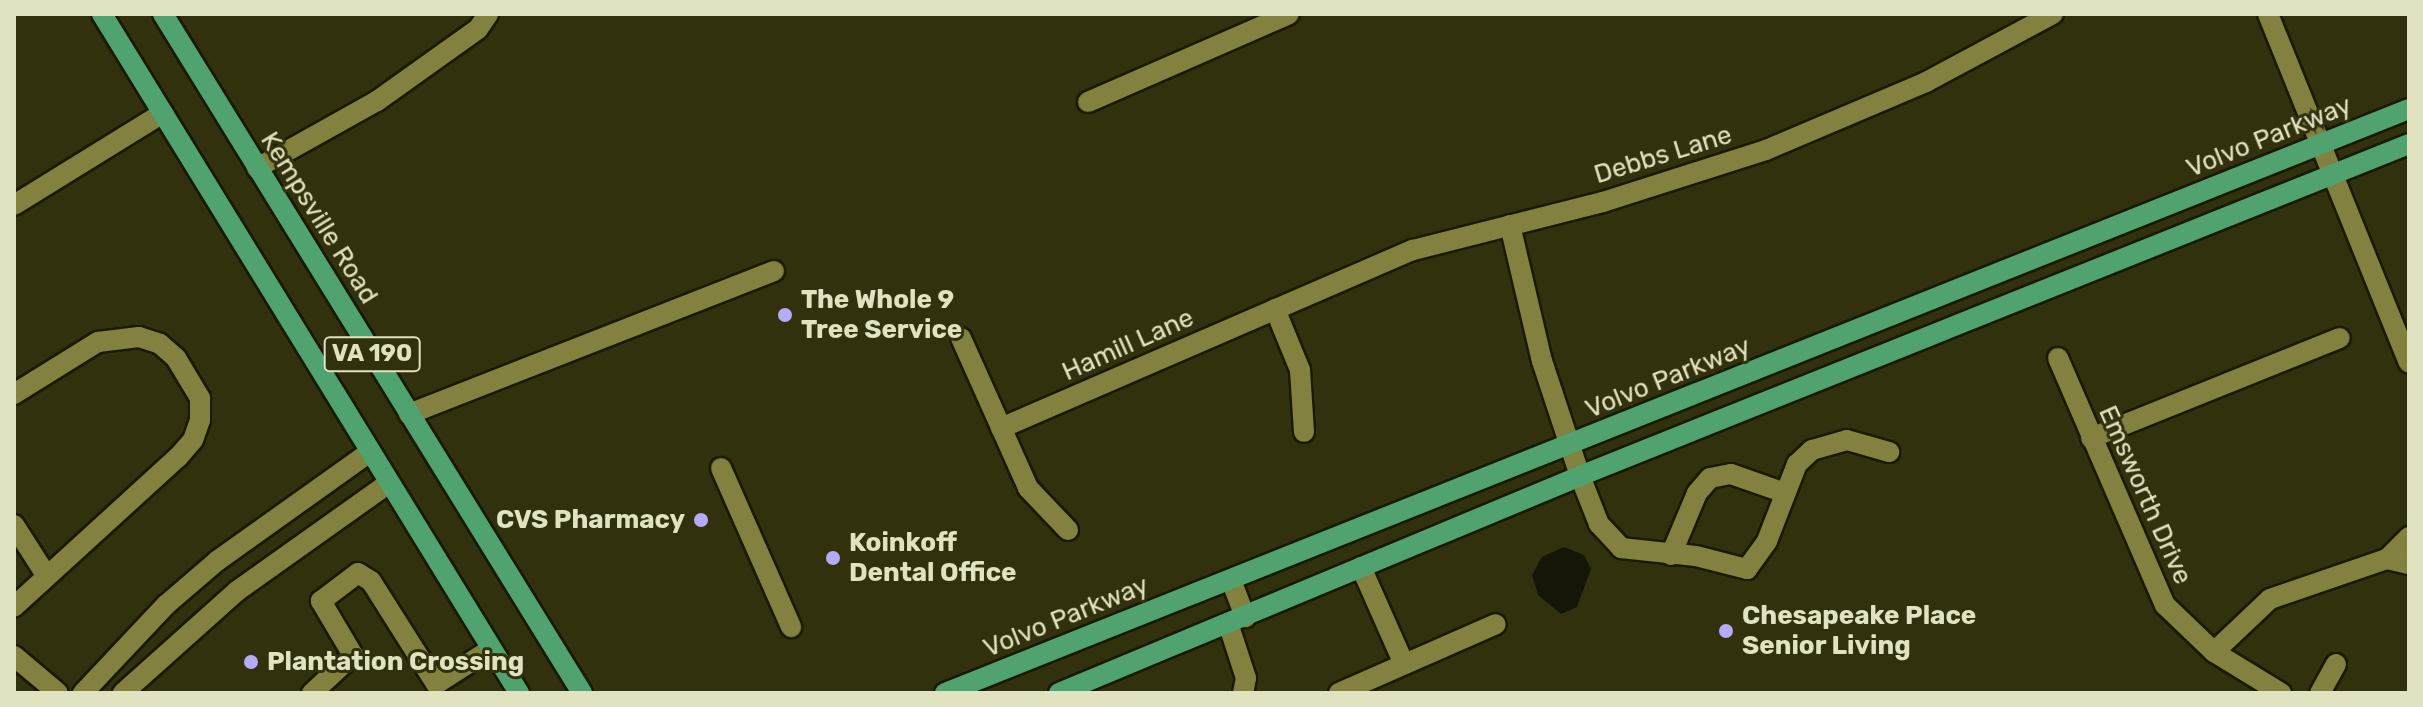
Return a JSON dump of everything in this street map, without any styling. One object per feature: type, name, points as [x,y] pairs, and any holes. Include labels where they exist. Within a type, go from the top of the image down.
[{"type":"main road","name":"VA 190","points":[[102,14],[519,693]]},
{"type":"main road","name":"Kempsville Road","points":[[163,14],[582,693]]},
{"type":"main road","name":"Volvo Parkway","points":[[945,693],[2409,109]]},
{"type":"main road","points":[[1059,693],[1580,476],[2409,144]]},
{"type":"street","points":[[257,168],[377,101],[478,29],[488,14]]},
{"type":"street","points":[[1088,102],[1289,14]]},
{"type":"street","name":"Debbs Lane","points":[[1275,309],[1413,250],[1766,150],[1926,82],[2053,14]]},
{"type":"street","points":[[2268,14],[2409,363]]},
{"type":"street","points":[[14,205],[163,113]]},
{"type":"street","points":[[1510,225],[1542,361],[1580,476],[1612,541],[1636,553],[1671,555],[1747,569],[1767,541],[1797,464],[1812,450],[1847,440],[1889,452]]},
{"type":"street","points":[[409,414],[774,271]]},
{"type":"street","points":[[1275,309],[1300,370],[1304,432]]},
{"type":"street","name":"Hamill Lane","points":[[1001,428],[1275,309]]},
{"type":"street","points":[[14,394],[98,342],[119,336],[160,344],[176,358],[200,398],[193,440],[14,607]]},
{"type":"street","points":[[961,338],[1028,488],[1068,530]]},
{"type":"street","points":[[2091,438],[2340,338]]},
{"type":"street","name":"Emsworth Drive","points":[[2058,358],[2165,605],[2214,652],[2281,693]]},
{"type":"street","points":[[83,693],[158,613],[217,561],[370,452]]},
{"type":"street","points":[[721,468],[791,627]]},
{"type":"street","points":[[1671,555],[1697,493],[1710,478],[1731,474],[1785,493]]},
{"type":"street","points":[[123,693],[237,591],[389,483]]},
{"type":"street","points":[[14,525],[46,575]]},
{"type":"street","points":[[2214,652],[2270,599],[2387,559],[2409,537]]},
{"type":"street","points":[[2387,559],[2409,564]]},
{"type":"street","points":[[1361,567],[1404,664]]},
{"type":"street","points":[[312,693],[353,655],[321,601],[358,573],[371,581],[433,690],[491,649]]},
{"type":"street","points":[[1231,580],[1246,678],[1243,693]]},
{"type":"street","points":[[1339,693],[1496,624]]},
{"type":"street","points":[[14,656],[58,693]]},
{"type":"street","points":[[2320,693],[2336,664]]},
{"type":"shaded area","points":[[1564,547],[1584,555],[1591,569],[1577,607],[1561,614],[1538,595],[1532,575],[1542,557]]},
{"type":"place","name":"The Whole 9 Tree Service","points":[[785,315]]},
{"type":"place","name":"CVS Pharmacy","points":[[701,520]]},
{"type":"place","name":"Koinkoff Dental Office","points":[[833,558]]},
{"type":"place","name":"Chesapeake Place Senior Living","points":[[1726,631]]},
{"type":"place","name":"Plantation Crossing","points":[[251,662]]}]
